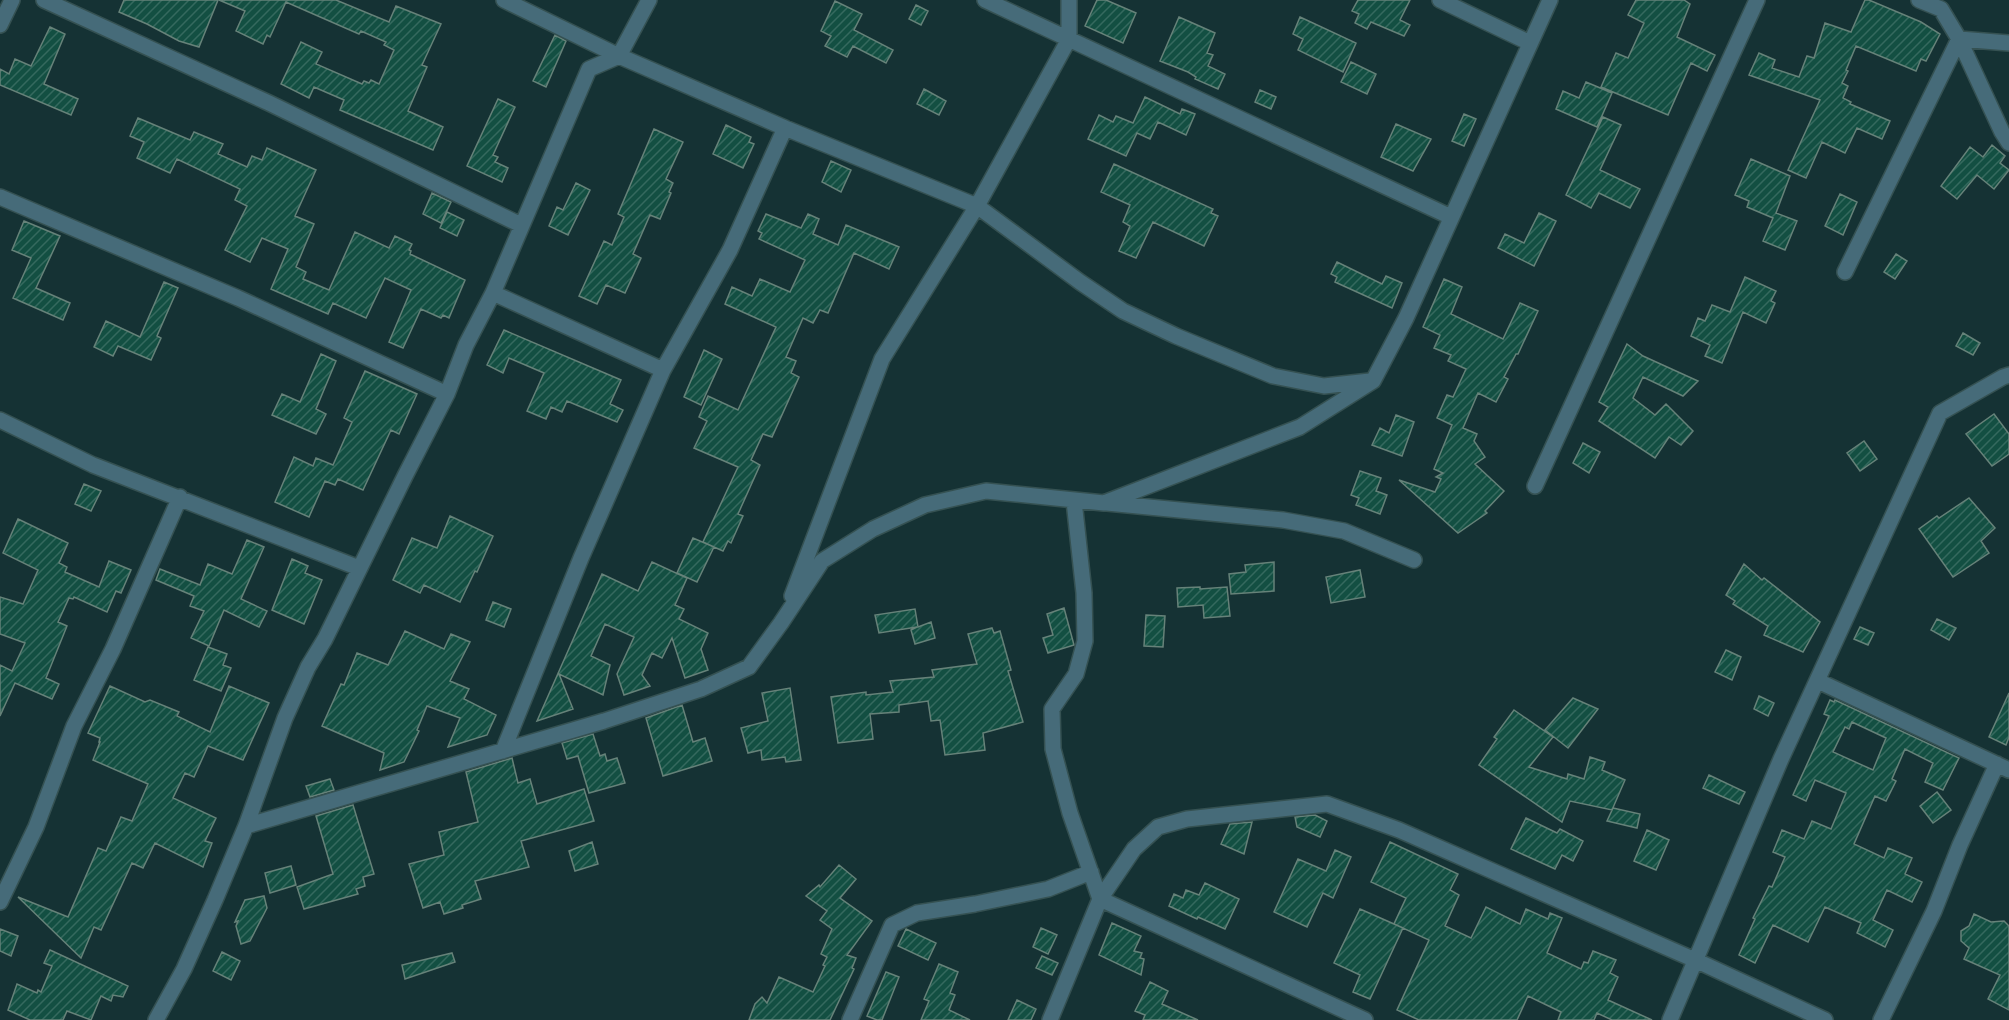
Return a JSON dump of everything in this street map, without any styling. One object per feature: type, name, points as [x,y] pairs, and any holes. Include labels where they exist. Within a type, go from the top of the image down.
[{"type":"street","points":[[0,25],[12,0]]},
{"type":"street","points":[[44,0],[269,103],[521,225]]},
{"type":"street","points":[[504,0],[619,56],[785,128],[977,206],[1123,311],[1176,336],[1273,376],[1324,386],[1373,381]]},
{"type":"street","points":[[156,1020],[184,969],[246,826],[285,718],[308,667],[325,639],[447,394],[466,345],[493,293],[589,69],[619,56],[649,0]]},
{"type":"street","points":[[985,0],[1451,217]]},
{"type":"street","points":[[781,623],[882,359],[977,206],[1069,39],[1069,0]]},
{"type":"street","points":[[1440,0],[1530,43]]},
{"type":"street","points":[[1104,503],[1300,428],[1373,381],[1406,318],[1550,0]]},
{"type":"street","points":[[1534,486],[1756,0]]},
{"type":"street","points":[[1919,0],[1943,5],[2001,132],[2009,143]]},
{"type":"street","points":[[1959,39],[2009,43]]},
{"type":"street","points":[[1845,272],[1959,39]]},
{"type":"street","points":[[503,751],[581,558],[663,370],[730,250],[785,128]]},
{"type":"street","points":[[0,197],[238,298],[447,394]]},
{"type":"street","points":[[493,293],[663,370]]},
{"type":"street","points":[[1670,1020],[1781,759],[1940,413],[2009,375]]},
{"type":"street","points":[[0,420],[93,465],[359,568]]},
{"type":"street","points":[[246,826],[604,721],[700,689],[749,667],[822,561],[873,530],[925,505],[986,491],[1294,522],[1344,531],[1414,560]]},
{"type":"street","points":[[0,902],[36,827],[74,726],[113,649],[180,498]]},
{"type":"street","points":[[1074,501],[1084,593],[1085,641],[1076,674],[1052,709],[1053,749],[1070,813],[1100,899],[1365,1020]]},
{"type":"street","points":[[1818,681],[2003,767],[1960,845],[1934,911],[1881,1020]]},
{"type":"street","points":[[1050,1020],[1100,899],[1134,849],[1158,827],[1187,819],[1327,804],[1399,830],[1695,960],[1825,1020]]},
{"type":"street","points":[[850,1020],[892,925],[917,913],[975,904],[1048,888],[1090,872]]},
{"type":"building","points":[[124,0],[218,0],[199,47],[179,41],[119,12]]},
{"type":"building","points":[[219,0],[336,0],[389,22],[396,6],[441,24],[422,65],[427,67],[408,111],[443,127],[433,150],[340,110],[344,100],[314,87],[309,98],[281,84],[301,42],[322,52],[316,64],[362,84],[364,81],[369,83],[371,80],[379,84],[394,50],[384,45],[386,42],[361,31],[359,34],[286,2],[270,37],[267,35],[263,44],[236,31],[245,11]]},
{"type":"building","points":[[1097,0],[1106,0],[1136,13],[1123,43],[1085,26]]},
{"type":"building","points":[[1358,0],[1410,0],[1400,20],[1410,25],[1404,36],[1371,22],[1367,29],[1355,23],[1359,14],[1352,11]]},
{"type":"building","points":[[1636,0],[1684,0],[1690,4],[1677,37],[1715,55],[1707,71],[1691,63],[1668,115],[1601,87],[1616,53],[1628,58],[1644,23],[1628,15]]},
{"type":"building","points":[[1865,0],[1921,22],[1940,34],[1926,61],[1921,59],[1916,71],[1856,46],[1842,83],[1848,86],[1843,98],[1851,102],[1850,104],[1890,121],[1882,139],[1857,128],[1845,153],[1822,142],[1806,178],[1788,170],[1820,100],[1749,75],[1759,53],[1775,60],[1772,68],[1799,77],[1807,56],[1814,58],[1825,23],[1851,32]]},
{"type":"building","points":[[835,1],[862,14],[854,30],[893,50],[886,63],[853,46],[847,57],[825,46],[831,36],[821,31]]},
{"type":"building","points":[[916,5],[928,11],[921,25],[909,19]]},
{"type":"building","points":[[1179,17],[1215,33],[1207,53],[1213,55],[1208,66],[1225,74],[1218,89],[1195,79],[1196,77],[1188,72],[1160,61]]},
{"type":"building","points":[[1300,17],[1356,43],[1343,72],[1298,50],[1303,39],[1293,34]]},
{"type":"building","points":[[50,27],[65,34],[44,84],[78,99],[71,115],[0,85],[0,69],[9,74],[15,59],[31,66]]},
{"type":"building","points":[[555,35],[566,41],[546,87],[533,81]]},
{"type":"building","points":[[1351,62],[1376,74],[1367,94],[1341,82]]},
{"type":"building","points":[[1586,82],[1612,93],[1597,127],[1556,109],[1563,91],[1579,98]]},
{"type":"building","points":[[924,89],[946,101],[939,115],[917,104]]},
{"type":"building","points":[[1260,90],[1276,97],[1271,109],[1255,102]]},
{"type":"building","points":[[1145,97],[1180,114],[1182,109],[1195,114],[1186,135],[1158,122],[1150,139],[1137,133],[1126,156],[1088,139],[1099,115],[1113,122],[1116,116],[1133,123]]},
{"type":"building","points":[[498,99],[515,107],[493,155],[498,157],[495,162],[508,168],[502,182],[467,166]]},
{"type":"building","points":[[1464,114],[1476,119],[1464,146],[1452,141]]},
{"type":"building","points":[[1603,117],[1621,125],[1600,170],[1640,189],[1630,208],[1599,193],[1591,208],[1566,195]]},
{"type":"building","points":[[138,118],[190,140],[194,132],[223,144],[218,154],[247,167],[252,156],[262,160],[267,148],[316,170],[295,216],[314,224],[296,267],[306,272],[303,279],[329,290],[355,232],[389,248],[395,236],[412,244],[410,254],[465,280],[449,318],[443,315],[441,318],[421,309],[403,348],[389,342],[411,290],[385,278],[366,318],[333,303],[328,314],[271,289],[288,249],[262,238],[250,262],[225,250],[247,206],[235,200],[240,189],[177,159],[170,173],[137,158],[144,142],[130,136]]},
{"type":"building","points":[[1396,124],[1431,139],[1413,171],[1381,157]]},
{"type":"building","points":[[726,125],[751,137],[749,142],[754,144],[743,168],[713,154]]},
{"type":"building","points":[[654,129],[683,142],[666,179],[673,183],[669,192],[671,193],[660,219],[650,215],[633,254],[641,258],[625,293],[606,285],[597,304],[579,296],[604,241],[612,245],[624,217],[618,214]]},
{"type":"building","points":[[1992,145],[2005,156],[2000,163],[2009,170],[1994,189],[1977,175],[1957,199],[1941,186],[1970,147],[1983,157]]},
{"type":"building","points":[[1751,159],[1790,176],[1776,213],[1797,221],[1785,250],[1763,241],[1773,218],[1747,207],[1749,201],[1735,195]]},
{"type":"building","points":[[831,161],[851,170],[841,192],[822,182]]},
{"type":"building","points":[[1114,164],[1213,209],[1211,213],[1218,216],[1204,246],[1153,222],[1136,258],[1119,251],[1130,226],[1123,222],[1130,205],[1101,192]]},
{"type":"building","points":[[576,183],[590,190],[568,235],[549,226],[557,207],[563,210]]},
{"type":"building","points":[[432,193],[451,202],[441,223],[423,214]]},
{"type":"building","points":[[1840,194],[1857,202],[1843,235],[1825,226]]},
{"type":"building","points":[[447,212],[464,220],[457,236],[440,228]]},
{"type":"building","points":[[1539,213],[1556,221],[1534,266],[1498,248],[1505,234],[1524,243]]},
{"type":"building","points":[[766,214],[801,228],[808,214],[819,219],[813,234],[838,245],[846,225],[899,247],[889,269],[854,253],[828,313],[820,310],[813,323],[803,318],[786,357],[796,361],[791,373],[799,377],[772,437],[763,434],[751,460],[760,465],[738,514],[743,516],[731,543],[728,541],[723,551],[703,542],[738,467],[694,448],[707,421],[699,417],[708,396],[738,410],[776,327],[725,304],[732,287],[752,296],[760,279],[790,292],[805,260],[759,239],[762,233],[758,231]]},
{"type":"building","points":[[24,221],[60,236],[36,288],[70,303],[63,320],[13,298],[31,258],[12,250]]},
{"type":"building","points":[[1896,254],[1907,261],[1895,279],[1884,272]]},
{"type":"building","points":[[1337,262],[1382,284],[1386,276],[1402,283],[1392,308],[1335,282],[1337,277],[1331,274]]},
{"type":"building","points":[[1745,277],[1776,291],[1771,301],[1775,303],[1766,323],[1743,312],[1722,363],[1705,356],[1710,345],[1691,336],[1698,318],[1705,321],[1712,305],[1730,312]]},
{"type":"building","points":[[1444,279],[1462,287],[1451,314],[1503,339],[1520,303],[1538,311],[1518,354],[1504,377],[1508,379],[1496,402],[1478,393],[1463,428],[1477,434],[1474,441],[1485,457],[1475,464],[1504,491],[1485,511],[1487,513],[1458,533],[1399,480],[1435,492],[1441,479],[1436,477],[1443,473],[1434,469],[1452,425],[1437,418],[1447,395],[1453,397],[1466,369],[1448,361],[1451,355],[1434,348],[1440,335],[1423,327]]},
{"type":"building","points":[[164,282],[178,288],[157,336],[161,338],[151,360],[118,346],[113,356],[94,347],[106,321],[140,337]]},
{"type":"building","points":[[504,330],[621,380],[610,404],[623,410],[617,422],[567,401],[562,412],[551,407],[546,419],[527,411],[544,373],[509,358],[503,373],[487,365]]},
{"type":"building","points":[[1963,333],[1980,343],[1973,355],[1956,346]]},
{"type":"building","points":[[1627,344],[1643,356],[1698,381],[1683,396],[1643,377],[1633,398],[1655,415],[1666,404],[1693,431],[1681,445],[1669,437],[1655,458],[1599,421],[1608,407],[1599,402]]},
{"type":"building","points":[[704,350],[722,359],[701,405],[684,397]]},
{"type":"building","points":[[321,354],[336,361],[316,409],[326,414],[316,434],[272,415],[282,394],[300,402]]},
{"type":"building","points":[[365,371],[417,394],[399,434],[391,430],[363,490],[338,479],[335,485],[325,481],[309,517],[275,502],[294,457],[313,466],[316,458],[333,465],[352,422],[344,418]]},
{"type":"building","points":[[1994,414],[2009,434],[2009,454],[1992,466],[1966,434]]},
{"type":"building","points":[[1396,415],[1414,422],[1402,456],[1372,445],[1380,428],[1389,433]]},
{"type":"building","points":[[1864,441],[1877,459],[1860,471],[1847,453]]},
{"type":"building","points":[[1583,443],[1600,452],[1589,473],[1573,463]]},
{"type":"building","points":[[1360,471],[1381,478],[1376,491],[1387,495],[1380,514],[1356,505],[1359,498],[1351,495]]},
{"type":"building","points":[[84,484],[101,491],[91,511],[75,504]]},
{"type":"building","points":[[1969,498],[1995,528],[1981,541],[1989,553],[1953,577],[1919,529]]},
{"type":"building","points":[[450,516],[493,536],[460,602],[424,585],[420,593],[393,580],[412,538],[437,548]]},
{"type":"building","points":[[18,519],[68,543],[59,563],[67,567],[65,572],[99,587],[109,561],[131,570],[121,593],[116,591],[107,612],[74,597],[69,598],[58,622],[67,626],[46,678],[59,684],[52,699],[15,683],[0,716],[0,665],[12,671],[25,643],[0,634],[0,597],[23,604],[38,570],[3,553]]},
{"type":"building","points":[[693,538],[714,547],[697,582],[677,573]]},
{"type":"building","points":[[247,540],[264,547],[241,599],[267,611],[259,627],[224,610],[209,646],[191,638],[204,611],[190,606],[194,596],[156,580],[160,569],[200,585],[208,564],[232,574]]},
{"type":"building","points":[[292,559],[308,566],[305,573],[322,580],[304,624],[272,610]]},
{"type":"building","points":[[652,562],[687,578],[675,605],[684,609],[679,619],[708,633],[701,649],[708,670],[685,678],[672,638],[662,658],[652,653],[642,675],[650,686],[624,695],[617,674],[634,637],[605,624],[591,656],[610,665],[603,695],[559,674],[573,709],[537,721],[602,574],[638,591]]},
{"type":"building","points":[[1274,562],[1274,591],[1231,594],[1229,574],[1246,572],[1245,565]]},
{"type":"building","points":[[1744,564],[1820,622],[1803,652],[1764,635],[1768,626],[1733,604],[1735,601],[1726,595]]},
{"type":"building","points":[[1360,570],[1365,597],[1331,603],[1326,577]]},
{"type":"building","points":[[1200,587],[1200,589],[1227,587],[1230,616],[1204,618],[1203,605],[1178,607],[1177,588]]},
{"type":"building","points":[[493,602],[511,609],[504,627],[486,620]]},
{"type":"building","points":[[1064,608],[1074,645],[1048,653],[1043,638],[1053,635],[1047,614]]},
{"type":"building","points":[[915,609],[918,627],[931,622],[935,638],[915,644],[911,630],[917,627],[879,633],[875,615]]},
{"type":"building","points":[[1146,615],[1165,616],[1163,647],[1144,646]]},
{"type":"building","points":[[1937,619],[1956,628],[1949,640],[1931,630]]},
{"type":"building","points":[[1860,627],[1874,633],[1868,645],[1854,639]]},
{"type":"building","points":[[992,628],[994,633],[1000,631],[1011,670],[1008,671],[1023,722],[983,733],[985,750],[945,755],[940,720],[931,721],[928,701],[899,705],[899,712],[870,714],[873,739],[838,743],[831,697],[866,692],[866,695],[893,692],[890,681],[934,677],[932,670],[977,664],[968,634]]},
{"type":"building","points":[[405,631],[444,649],[451,634],[470,642],[450,681],[469,689],[464,699],[496,715],[487,735],[448,747],[460,718],[427,706],[417,730],[419,731],[404,762],[380,770],[384,753],[322,726],[341,684],[344,685],[357,653],[388,665]]},
{"type":"building","points":[[208,647],[227,654],[223,665],[231,668],[221,691],[194,680]]},
{"type":"building","points":[[1726,650],[1741,657],[1732,680],[1715,672]]},
{"type":"building","points":[[110,686],[145,702],[150,700],[179,712],[177,716],[210,732],[229,686],[269,703],[243,760],[208,746],[194,777],[185,773],[173,798],[216,818],[205,841],[212,843],[203,867],[155,843],[143,868],[132,863],[101,930],[94,927],[81,958],[18,897],[68,917],[98,848],[106,851],[121,817],[132,821],[148,784],[93,760],[100,738],[88,733]]},
{"type":"building","points":[[790,688],[801,760],[786,762],[785,757],[762,760],[761,750],[748,753],[741,728],[768,721],[762,693]]},
{"type":"building","points":[[2009,693],[2009,737],[2006,745],[1989,737]]},
{"type":"building","points":[[1759,696],[1774,703],[1768,716],[1754,709]]},
{"type":"building","points":[[1573,698],[1598,709],[1568,748],[1545,730]]},
{"type":"building","points":[[1830,700],[1834,702],[1835,700],[1959,758],[1943,790],[1925,782],[1933,763],[1905,749],[1892,779],[1896,781],[1886,801],[1875,796],[1854,844],[1884,858],[1888,848],[1912,858],[1905,874],[1922,882],[1912,902],[1887,890],[1873,920],[1893,930],[1885,947],[1857,933],[1861,923],[1825,907],[1808,942],[1773,925],[1755,963],[1739,955],[1755,919],[1753,918],[1769,886],[1772,887],[1785,857],[1773,852],[1782,830],[1804,839],[1812,821],[1831,829],[1846,793],[1815,780],[1806,801],[1793,795],[1829,716],[1824,714]],"holes":[[[1852,722],[1886,738],[1873,770],[1833,752],[1845,727],[1849,729]]]},
{"type":"building","points":[[682,705],[693,742],[705,738],[712,761],[663,776],[646,718]]},
{"type":"building","points":[[1514,710],[1553,737],[1529,767],[1567,779],[1568,774],[1584,779],[1590,757],[1605,762],[1602,770],[1625,780],[1612,810],[1570,801],[1562,822],[1479,765],[1497,739],[1494,737]]},
{"type":"building","points":[[593,734],[600,756],[605,754],[607,761],[617,758],[625,783],[589,793],[578,756],[567,759],[562,743]]},
{"type":"building","points":[[512,758],[518,783],[530,779],[537,804],[584,789],[594,821],[521,841],[529,867],[475,881],[481,899],[444,914],[440,902],[423,908],[409,864],[444,855],[439,832],[478,822],[466,772]]},
{"type":"building","points":[[1709,775],[1745,792],[1739,804],[1703,788]]},
{"type":"building","points":[[330,779],[334,790],[310,797],[306,786]]},
{"type":"building","points":[[1937,792],[1951,810],[1933,823],[1920,806]]},
{"type":"building","points":[[353,805],[374,874],[363,877],[365,886],[356,889],[358,894],[304,909],[297,887],[333,874],[316,816]]},
{"type":"building","points":[[1613,808],[1640,814],[1637,828],[1607,821]]},
{"type":"building","points":[[1315,815],[1327,821],[1320,837],[1297,827],[1295,817]]},
{"type":"building","points":[[1526,818],[1557,833],[1560,829],[1583,841],[1573,861],[1562,855],[1555,869],[1511,849]]},
{"type":"building","points":[[1252,822],[1244,854],[1221,844],[1230,824]]},
{"type":"building","points":[[1647,830],[1669,840],[1656,870],[1634,861]]},
{"type":"building","points":[[592,842],[598,864],[575,871],[569,851]]},
{"type":"building","points":[[1390,842],[1458,874],[1450,890],[1459,895],[1445,926],[1471,938],[1486,907],[1520,924],[1526,909],[1548,919],[1550,913],[1562,918],[1547,953],[1581,969],[1584,962],[1588,963],[1593,951],[1616,960],[1610,973],[1618,977],[1608,1000],[1652,1020],[1612,1020],[1597,1013],[1594,1020],[1558,1020],[1561,1012],[1528,996],[1517,1020],[1419,1020],[1397,1010],[1429,940],[1394,924],[1406,898],[1371,882]]},
{"type":"building","points":[[1335,850],[1351,857],[1333,898],[1323,893],[1307,927],[1274,912],[1298,859],[1326,871]]},
{"type":"building","points":[[839,865],[856,879],[840,898],[872,921],[847,955],[856,958],[852,968],[854,969],[830,1020],[749,1020],[755,1004],[762,997],[767,1003],[779,977],[813,992],[825,966],[823,965],[827,957],[821,954],[832,929],[820,920],[827,911],[806,896],[819,885],[820,887]]},
{"type":"building","points":[[291,866],[296,885],[270,893],[265,873]]},
{"type":"building","points":[[1205,883],[1239,899],[1225,929],[1169,906],[1174,894],[1183,898],[1186,890],[1199,895]]},
{"type":"building","points":[[264,896],[267,908],[250,941],[241,944],[236,926],[238,921],[235,922],[245,900]]},
{"type":"building","points":[[1360,909],[1403,928],[1370,999],[1353,992],[1360,975],[1334,963]]},
{"type":"building","points":[[1974,914],[1991,922],[2004,921],[2009,926],[2009,1010],[1988,999],[2000,975],[1964,959],[1969,948],[1961,941],[1961,931],[1969,926]]},
{"type":"building","points":[[1112,923],[1141,936],[1134,951],[1142,953],[1140,958],[1144,959],[1141,975],[1099,955]]},
{"type":"building","points":[[1041,928],[1057,935],[1048,954],[1033,947]]},
{"type":"building","points":[[0,929],[18,936],[11,956],[0,951]]},
{"type":"building","points":[[906,929],[936,943],[928,960],[898,946]]},
{"type":"building","points":[[50,950],[128,986],[123,997],[113,995],[111,1001],[101,996],[91,1020],[67,1011],[63,1020],[30,1020],[8,1010],[17,984],[37,993],[38,990],[41,992],[52,966],[44,963]]},
{"type":"building","points":[[222,952],[240,961],[231,980],[213,971]]},
{"type":"building","points":[[452,953],[455,962],[405,979],[402,965]]},
{"type":"building","points":[[1042,956],[1058,963],[1052,975],[1036,968]]},
{"type":"building","points":[[939,964],[958,972],[950,993],[955,995],[949,1010],[970,1020],[921,1020],[929,1001],[924,999]]},
{"type":"building","points":[[886,972],[899,977],[882,1020],[877,1020],[867,1016]]},
{"type":"building","points":[[1150,982],[1168,991],[1162,1004],[1198,1020],[1143,1020],[1145,1015],[1135,1011]]},
{"type":"building","points":[[1017,1000],[1036,1009],[1031,1020],[1008,1020]]}]
